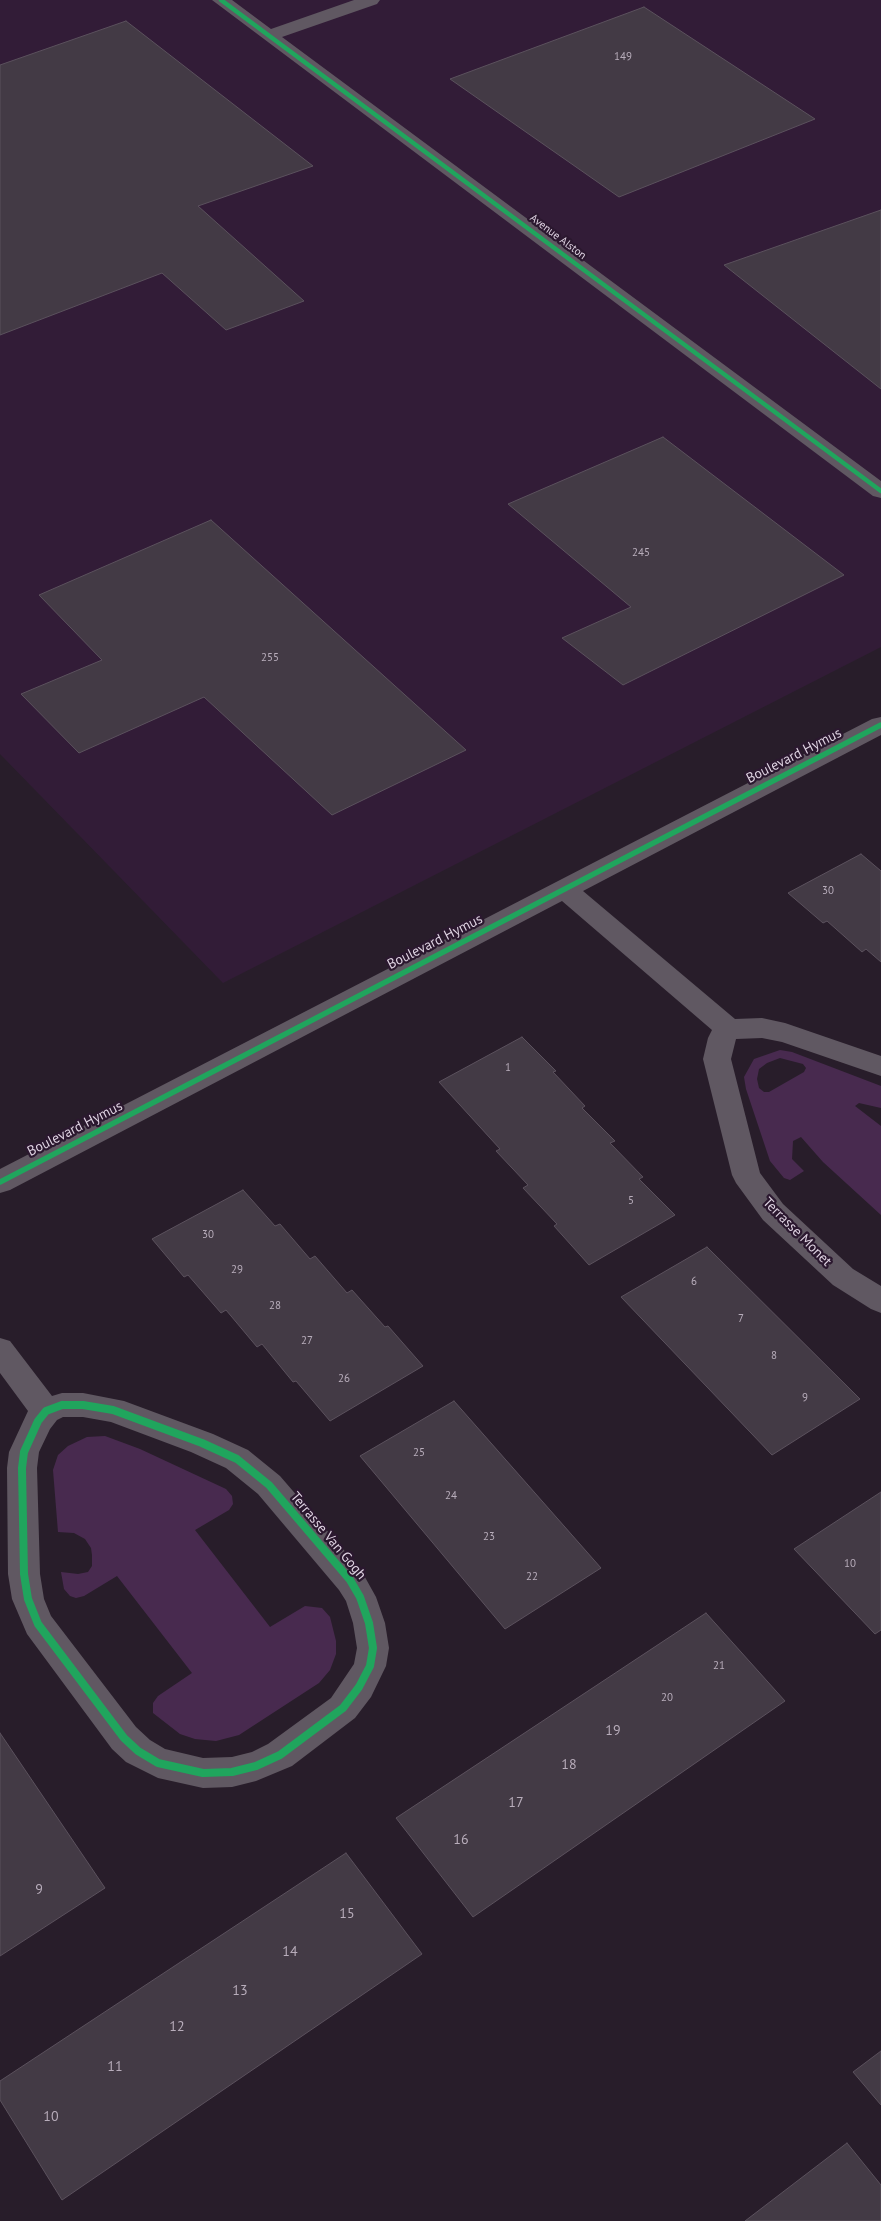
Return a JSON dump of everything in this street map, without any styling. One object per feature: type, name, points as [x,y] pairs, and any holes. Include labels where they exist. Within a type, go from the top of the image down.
[{"type":"street","name":"Avenue Alston","points":[[221,0],[271,35],[881,492]]},
{"type":"street","points":[[271,35],[371,0]]},
{"type":"street","name":"Boulevard Hymus","points":[[0,1182],[881,725]]},
{"type":"street","points":[[564,889],[729,1029],[762,1028],[785,1033],[881,1066]]},
{"type":"street","name":"Terrasse Monet","points":[[729,1029],[721,1038],[717,1059],[746,1175],[773,1212],[852,1284],[881,1301]]},
{"type":"street","points":[[0,1350],[46,1411]]},
{"type":"street","name":"Terrasse Van Gogh","points":[[62,1405],[83,1405],[113,1410],[202,1443],[238,1459],[258,1474],[344,1573],[360,1597],[369,1623],[373,1648],[370,1666],[359,1687],[342,1708],[280,1755],[256,1766],[232,1772],[203,1773],[158,1763],[138,1751],[124,1738],[38,1624],[28,1599],[24,1574],[22,1468],[24,1452],[32,1433],[46,1411],[62,1405]]},
{"type":"shaded area","points":[[0,0],[881,0],[881,647],[223,983],[0,754]]},
{"type":"shaded area","points":[[780,1050],[792,1052],[881,1086],[881,1108],[859,1103],[855,1106],[881,1126],[881,1215],[823,1162],[801,1137],[793,1141],[792,1159],[804,1171],[790,1180],[784,1178],[770,1161],[746,1089],[744,1077],[754,1059]],"holes":[[[780,1058],[803,1064],[806,1068],[804,1072],[769,1092],[764,1092],[759,1088],[757,1079],[759,1069],[767,1063]]]},
{"type":"shaded area","points":[[105,1436],[140,1449],[226,1489],[232,1496],[233,1504],[229,1510],[195,1530],[270,1627],[305,1606],[322,1608],[330,1617],[336,1641],[336,1654],[330,1670],[319,1683],[239,1735],[216,1741],[195,1739],[180,1734],[153,1713],[153,1703],[158,1696],[192,1673],[117,1576],[84,1596],[76,1598],[70,1596],[64,1589],[61,1572],[78,1574],[88,1572],[92,1566],[92,1555],[91,1548],[85,1539],[74,1533],[58,1532],[53,1470],[58,1455],[68,1446],[87,1437]]},
{"type":"building","points":[[644,7],[815,119],[619,197],[450,79]]},
{"type":"building","points":[[126,21],[313,166],[198,206],[304,301],[226,330],[162,273],[0,335],[0,65]]},
{"type":"building","points":[[881,210],[881,389],[724,265]]},
{"type":"building","points":[[663,437],[844,575],[623,685],[562,638],[631,607],[508,504]]},
{"type":"building","points":[[211,520],[466,750],[332,815],[204,697],[79,753],[21,694],[102,660],[39,595]]},
{"type":"building","points":[[861,854],[881,871],[881,962],[866,949],[862,952],[827,921],[823,923],[788,893]]},
{"type":"building","points":[[522,1037],[556,1071],[553,1072],[585,1106],[582,1108],[615,1141],[610,1143],[643,1177],[639,1179],[675,1215],[589,1265],[554,1226],[557,1224],[523,1188],[528,1185],[496,1151],[500,1149],[439,1082]]},
{"type":"building","points":[[243,1190],[275,1226],[280,1224],[310,1259],[315,1256],[347,1293],[352,1290],[385,1327],[388,1326],[423,1366],[330,1421],[296,1381],[293,1382],[262,1344],[257,1347],[226,1310],[221,1313],[188,1275],[184,1277],[152,1239]]},
{"type":"building","points":[[707,1247],[860,1399],[772,1455],[621,1297]]},
{"type":"building","points":[[454,1401],[601,1568],[505,1629],[360,1456]]},
{"type":"building","points":[[881,1492],[881,1630],[875,1634],[794,1549]]},
{"type":"building","points":[[706,1613],[785,1701],[473,1917],[396,1818]]},
{"type":"building","points":[[0,1733],[105,1888],[0,1956]]},
{"type":"building","points":[[346,1853],[422,1954],[62,2200],[0,2100],[0,2081]]},
{"type":"building","points":[[881,2051],[881,2105],[853,2072]]},
{"type":"building","points":[[847,2143],[881,2185],[881,2221],[745,2221]]},
{"type":"cycle path","points":[[221,0],[881,491]]},
{"type":"cycle path","points":[[0,1182],[881,725]]},
{"type":"cycle path","points":[[62,1405],[83,1405],[113,1410],[202,1443],[237,1459],[269,1485],[350,1580],[360,1597],[369,1623],[373,1648],[370,1666],[359,1687],[343,1708],[280,1755],[256,1766],[232,1772],[203,1773],[158,1763],[138,1751],[124,1738],[38,1624],[28,1599],[24,1574],[22,1468],[24,1452],[38,1421],[46,1411],[62,1405]]}]
